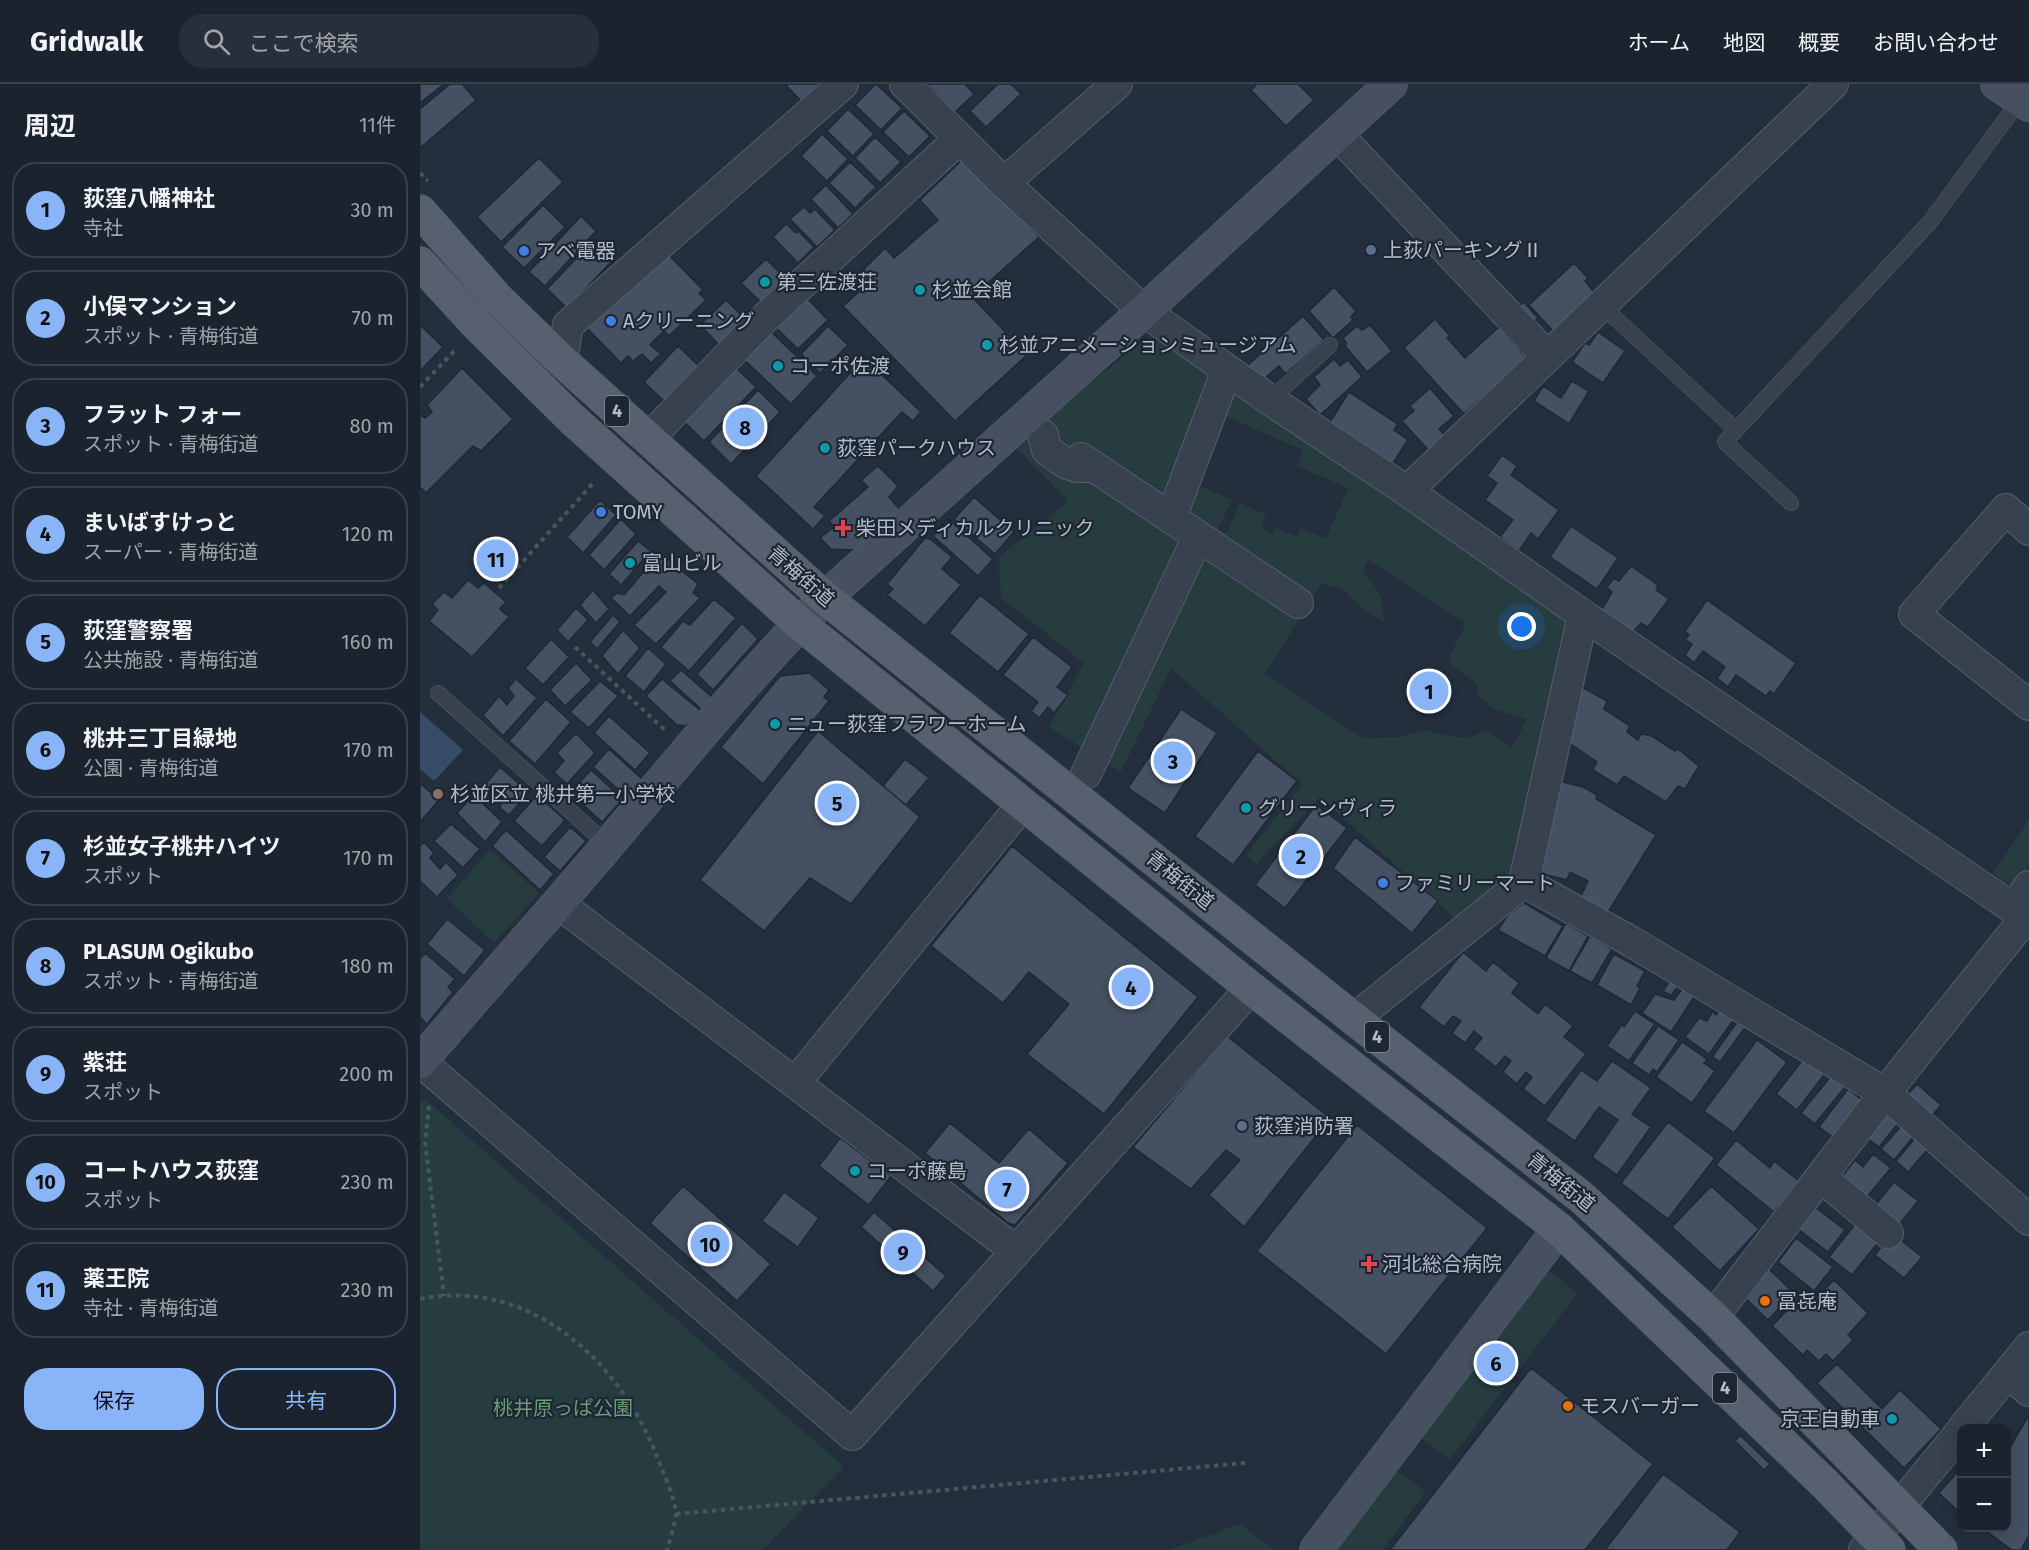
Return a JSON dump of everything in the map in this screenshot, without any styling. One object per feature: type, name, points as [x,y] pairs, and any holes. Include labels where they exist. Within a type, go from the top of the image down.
[{"type":"main road","name":"青梅街道","points":[[420,210],[498,299],[562,361],[825,598],[1581,1197],[1713,1317],[1941,1550]]},
{"type":"main road","name":"青梅街道","points":[[420,263],[478,326],[571,418],[800,624],[1251,988],[1559,1229],[1825,1484],[1876,1545]]},
{"type":"street","points":[[562,361],[568,325],[843,84]]},
{"type":"street","points":[[904,84],[1004,183],[1144,311],[1583,615],[2025,908],[1713,1317]]},
{"type":"street","points":[[1004,183],[1117,84]]},
{"type":"street","points":[[1251,988],[852,1435],[420,1061],[687,751],[825,598],[1040,433],[1144,311],[1391,84]]},
{"type":"street","points":[[1407,491],[1833,84]]},
{"type":"street","points":[[1337,134],[1547,356]]},
{"type":"street","points":[[648,439],[764,319],[959,139]]},
{"type":"street","points":[[1171,518],[1227,370]]},
{"type":"street","points":[[1040,433],[1047,450],[1065,463],[1077,467],[1087,462],[1298,603]]},
{"type":"street","points":[[2029,530],[2006,508],[1914,614],[2029,705]]},
{"type":"street","points":[[1086,774],[1198,537]]},
{"type":"street","points":[[1354,1018],[1524,882],[1583,615]]},
{"type":"street","points":[[796,1082],[1022,805]]},
{"type":"street","points":[[1524,882],[1632,942],[1885,1093],[2029,1220]]},
{"type":"street","points":[[558,903],[1016,1251]]},
{"type":"street","points":[[1821,1177],[1888,1233]]},
{"type":"street","points":[[1316,1550],[1559,1229]]},
{"type":"street","points":[[1968,1424],[2018,1382],[2029,1347]]},
{"type":"street","points":[[1876,1545],[1899,1508],[1957,1435]]},
{"type":"lane","points":[[1791,503],[1725,442],[1930,222],[2015,96]]},
{"type":"lane","points":[[1601,305],[1736,430]]},
{"type":"lane","points":[[1270,400],[1330,345]]},
{"type":"lane","points":[[438,693],[608,845]]},
{"type":"path","points":[[420,387],[478,326]]},
{"type":"path","points":[[500,588],[595,481]]},
{"type":"path","points":[[575,647],[687,751]]},
{"type":"path","points":[[420,1061],[430,1088],[425,1142],[444,1296]]},
{"type":"path","points":[[420,1299],[444,1296],[491,1299],[538,1315],[584,1346],[622,1389],[647,1432],[676,1514],[667,1550]]},
{"type":"path","points":[[676,1514],[1245,1463]]},
{"type":"green space","points":[[1152,335],[1572,616],[1511,878],[1460,923],[1320,797],[1256,864],[1246,855],[1302,784],[1171,668],[1121,772],[1049,727],[1084,663],[1001,598],[999,557],[1068,501],[1011,443]],"holes":[[[1227,417],[1303,450],[1297,466],[1348,488],[1326,539],[1301,528],[1297,537],[1274,527],[1273,534],[1261,529],[1266,515],[1240,503],[1227,533],[1218,530],[1232,500],[1197,485]],[[1368,560],[1466,623],[1449,657],[1451,665],[1477,684],[1478,696],[1494,709],[1527,719],[1512,748],[1485,730],[1469,738],[1424,730],[1398,737],[1363,738],[1265,674],[1322,583],[1342,589],[1366,611],[1384,622],[1383,606],[1379,594],[1362,572]]]},
{"type":"green space","points":[[2029,820],[2029,865],[2014,889],[1993,873]]},
{"type":"green space","points":[[490,849],[539,893],[494,943],[447,899]]},
{"type":"green space","name":"桃井原っぱ公園","points":[[424,1098],[844,1467],[762,1550],[420,1550],[420,1103]]},
{"type":"green space","points":[[1543,1266],[1578,1293],[1450,1459],[1414,1433]]},
{"type":"green space","points":[[1391,1467],[1426,1492],[1382,1550],[1327,1550]]},
{"type":"green space","points":[[1240,1524],[1274,1550],[1169,1550]]},
{"type":"water","points":[[420,712],[463,750],[434,781],[420,769]]},
{"type":"building","points":[[420,84],[444,84],[420,103]]},
{"type":"building","points":[[450,84],[462,84],[476,100],[420,148],[420,109]]},
{"type":"building","points":[[785,84],[820,84],[802,102]]},
{"type":"building","points":[[876,84],[902,108],[881,130],[855,105]]},
{"type":"building","points":[[928,84],[965,84],[974,94],[954,113]]},
{"type":"building","points":[[998,84],[1011,84],[1021,94],[986,127],[970,111]]},
{"type":"building","points":[[1257,84],[1298,84],[1314,100],[1286,126],[1251,90]]},
{"type":"building","points":[[848,109],[874,134],[853,156],[827,131]]},
{"type":"building","points":[[904,111],[930,136],[909,157],[883,132]]},
{"type":"building","points":[[822,134],[848,159],[827,181],[801,156]]},
{"type":"building","points":[[875,137],[901,162],[880,183],[855,158]]},
{"type":"building","points":[[539,158],[563,182],[501,242],[477,217]]},
{"type":"building","name":"杉並会館","points":[[964,158],[1039,237],[972,297],[1027,355],[955,421],[843,306],[868,284],[859,274],[885,248],[894,258],[938,220],[920,200]]},
{"type":"building","points":[[850,162],[876,187],[855,208],[829,183]]},
{"type":"building","points":[[826,185],[853,214],[838,228],[811,199]]},
{"type":"building","points":[[543,205],[565,227],[524,268],[502,247]]},
{"type":"building","points":[[804,207],[810,213],[815,209],[835,230],[817,247],[790,219]]},
{"type":"building","points":[[581,216],[596,231],[545,286],[529,272]]},
{"type":"building","points":[[786,224],[796,233],[798,231],[814,247],[798,263],[773,237]]},
{"type":"building","points":[[593,241],[613,260],[567,308],[547,289]]},
{"type":"building","points":[[665,251],[703,290],[699,293],[706,300],[669,336],[664,331],[650,345],[661,354],[651,363],[642,354],[633,361],[628,356],[621,363],[586,327]]},
{"type":"building","name":"第三佐渡荘","points":[[766,259],[789,282],[765,306],[741,283]]},
{"type":"building","points":[[1574,263],[1588,278],[1585,281],[1595,293],[1553,331],[1529,305]]},
{"type":"building","points":[[1334,287],[1356,311],[1351,317],[1353,320],[1333,338],[1309,311]]},
{"type":"building","points":[[803,294],[828,320],[798,349],[772,324]]},
{"type":"building","points":[[726,300],[746,320],[720,346],[700,325]]},
{"type":"building","points":[[1524,302],[1538,318],[1531,324],[1517,308]]},
{"type":"building","points":[[1303,316],[1324,340],[1286,374],[1279,366],[1260,382],[1247,366]]},
{"type":"building","points":[[1435,319],[1450,336],[1447,338],[1465,358],[1499,327],[1527,358],[1464,414],[1404,348]]},
{"type":"building","points":[[420,325],[443,347],[420,371]]},
{"type":"building","points":[[1370,325],[1392,351],[1367,372],[1345,346],[1347,344],[1343,338],[1357,326],[1362,330]]},
{"type":"building","points":[[828,326],[848,345],[820,373],[801,354]]},
{"type":"building","name":"コーポ佐渡","points":[[767,328],[817,376],[791,404],[740,356]]},
{"type":"building","points":[[1598,332],[1625,351],[1603,383],[1572,362],[1585,343],[1589,345]]},
{"type":"building","points":[[678,346],[702,369],[668,405],[644,382]]},
{"type":"building","name":"荻窪パークハウス","points":[[864,358],[921,412],[913,421],[902,412],[814,507],[825,516],[813,529],[756,476]]},
{"type":"building","points":[[1334,359],[1340,366],[1348,360],[1362,377],[1320,415],[1306,399],[1320,385],[1314,377]]},
{"type":"building","points":[[732,364],[756,387],[704,441],[680,418]]},
{"type":"building","points":[[462,368],[513,419],[481,451],[473,446],[426,493],[420,487],[420,416],[425,418],[432,412],[427,405]]},
{"type":"building","points":[[1572,381],[1589,391],[1569,424],[1534,401],[1543,386],[1561,398]]},
{"type":"building","points":[[1430,388],[1454,416],[1439,429],[1447,438],[1430,452],[1402,421],[1414,411],[1410,406]]},
{"type":"building","points":[[758,390],[780,412],[731,464],[709,442]]},
{"type":"building","points":[[1349,392],[1398,424],[1394,430],[1408,440],[1391,466],[1328,425]]},
{"type":"building","points":[[1502,455],[1517,466],[1511,475],[1559,510],[1538,539],[1531,533],[1519,551],[1500,537],[1513,520],[1485,500],[1497,483],[1487,476]]},
{"type":"building","points":[[878,466],[898,486],[889,497],[901,511],[855,550],[831,549],[820,538],[834,527],[829,521],[868,487],[861,480]]},
{"type":"building","points":[[974,497],[1014,532],[995,554],[954,519]]},
{"type":"building","points":[[600,500],[616,515],[583,553],[567,537]]},
{"type":"building","points":[[621,519],[636,534],[604,570],[589,555]]},
{"type":"building","points":[[948,519],[993,559],[978,576],[933,536]]},
{"type":"building","points":[[1571,526],[1618,558],[1597,589],[1550,557]]},
{"type":"building","points":[[925,538],[930,539],[952,557],[942,569],[961,585],[925,626],[887,595],[893,589],[887,584]]},
{"type":"building","name":"富山ビル","points":[[638,541],[651,551],[621,585],[609,574]]},
{"type":"building","points":[[660,553],[698,584],[693,593],[700,598],[656,644],[634,625],[666,592],[659,586],[630,616],[611,598],[617,593],[624,595]]},
{"type":"building","points":[[1631,566],[1658,585],[1656,590],[1669,599],[1648,627],[1641,623],[1632,633],[1601,611],[1612,592],[1607,587],[1614,578],[1619,581]]},
{"type":"building","points":[[468,580],[478,588],[484,583],[506,602],[500,609],[509,617],[472,657],[429,621],[438,610],[432,604],[444,592],[452,598]]},
{"type":"building","points":[[593,590],[609,609],[596,623],[580,605]]},
{"type":"building","points":[[980,595],[1029,634],[998,672],[949,633]]},
{"type":"building","points":[[714,599],[736,618],[689,671],[661,647],[683,621],[690,625]]},
{"type":"building","points":[[1707,600],[1796,663],[1774,694],[1770,691],[1766,696],[1736,675],[1728,687],[1717,678],[1725,667],[1703,651],[1694,663],[1685,655],[1692,644],[1685,640],[1689,635],[1685,631]]},
{"type":"building","points":[[576,608],[588,620],[568,642],[557,630]]},
{"type":"building","points":[[613,615],[620,622],[597,649],[590,642]]},
{"type":"building","points":[[742,623],[758,639],[713,690],[697,674]]},
{"type":"building","points":[[623,630],[640,648],[618,674],[602,656]]},
{"type":"building","points":[[1033,637],[1072,667],[1057,687],[1068,695],[1054,713],[1048,707],[1039,718],[1031,711],[1038,702],[1003,675]]},
{"type":"building","points":[[551,639],[569,657],[543,685],[525,668]]},
{"type":"building","points":[[648,648],[666,664],[644,692],[625,676]]},
{"type":"building","points":[[576,663],[592,680],[565,706],[550,690]]},
{"type":"building","points":[[681,670],[713,698],[702,710],[670,681]]},
{"type":"building","name":"ニュー荻窪フラワーホーム","points":[[809,673],[829,690],[824,697],[829,701],[763,784],[721,747],[780,676]]},
{"type":"building","points":[[516,679],[537,698],[503,736],[483,715],[499,696],[507,705],[514,696],[508,688]]},
{"type":"building","points":[[662,679],[701,711],[686,726],[677,725],[646,696]]},
{"type":"building","points":[[600,681],[618,696],[589,728],[570,712]]},
{"type":"building","points":[[1580,686],[1607,701],[1604,709],[1630,726],[1627,732],[1638,740],[1641,734],[1652,736],[1675,751],[1678,749],[1699,766],[1685,789],[1678,786],[1666,802],[1624,776],[1617,785],[1593,770],[1597,762],[1569,743]]},
{"type":"building","points":[[546,699],[571,722],[535,764],[509,741]]},
{"type":"building","points":[[1181,709],[1217,733],[1165,813],[1128,788]]},
{"type":"building","points":[[609,716],[650,753],[635,770],[594,733]]},
{"type":"building","points":[[818,731],[920,817],[851,904],[810,878],[764,931],[700,880]]},
{"type":"building","points":[[576,733],[595,753],[567,784],[554,772],[564,761],[557,753]]},
{"type":"building","points":[[609,749],[643,780],[628,798],[593,767]]},
{"type":"building","name":"グリーンヴィラ","points":[[1258,751],[1297,781],[1233,865],[1195,836]]},
{"type":"building","points":[[905,759],[929,778],[906,805],[883,786]]},
{"type":"building","points":[[500,767],[529,792],[509,815],[500,808],[502,802],[484,786]]},
{"type":"building","points":[[591,770],[623,799],[602,822],[570,793]]},
{"type":"building","points":[[1559,781],[1583,787],[1597,795],[1596,799],[1656,835],[1607,914],[1580,898],[1588,881],[1570,872],[1567,880],[1539,873]]},
{"type":"building","points":[[420,783],[439,800],[420,822]]},
{"type":"building","points":[[474,795],[502,822],[485,842],[457,813]]},
{"type":"building","points":[[537,795],[565,820],[542,846],[514,821]]},
{"type":"building","points":[[1316,805],[1347,828],[1285,908],[1255,885]]},
{"type":"building","points":[[451,824],[480,849],[463,868],[434,841]]},
{"type":"building","points":[[570,827],[586,841],[560,871],[544,857]]},
{"type":"building","points":[[506,830],[554,874],[540,890],[492,846]]},
{"type":"building","points":[[1355,837],[1438,901],[1412,933],[1333,868]]},
{"type":"building","points":[[424,842],[434,853],[430,858],[440,869],[446,862],[458,875],[437,897],[420,881],[420,846]]},
{"type":"building","points":[[1012,846],[1198,997],[1104,1114],[1027,1054],[1069,1004],[1029,972],[1003,1003],[931,946]]},
{"type":"building","points":[[1524,903],[1563,926],[1545,956],[1498,930],[1508,915]]},
{"type":"building","points":[[447,919],[485,950],[464,976],[427,944]]},
{"type":"building","points":[[1566,923],[1588,936],[1569,971],[1546,958]]},
{"type":"building","points":[[1590,936],[1612,949],[1592,983],[1570,971]]},
{"type":"building","points":[[1463,952],[1486,971],[1493,962],[1519,983],[1512,993],[1538,1014],[1545,1004],[1573,1026],[1564,1037],[1586,1054],[1545,1106],[1523,1089],[1532,1077],[1526,1072],[1517,1084],[1503,1072],[1511,1061],[1505,1056],[1496,1067],[1473,1049],[1482,1038],[1474,1031],[1465,1043],[1452,1033],[1461,1021],[1453,1016],[1444,1027],[1419,1007]]},
{"type":"building","points":[[425,953],[455,979],[448,987],[453,992],[427,1024],[420,1017],[420,959]]},
{"type":"building","points":[[1614,954],[1645,971],[1637,986],[1640,988],[1631,1005],[1597,985]]},
{"type":"building","points":[[1670,980],[1678,986],[1671,996],[1663,991]]},
{"type":"building","points":[[1682,989],[1694,997],[1671,1032],[1642,1013],[1655,994],[1674,1000]]},
{"type":"building","points":[[1721,1008],[1735,1018],[1709,1054],[1685,1037],[1699,1018],[1707,1021],[1712,1012],[1716,1015]]},
{"type":"building","points":[[1635,1011],[1655,1024],[1629,1061],[1607,1046],[1622,1024],[1624,1027]]},
{"type":"building","points":[[1738,1021],[1746,1026],[1720,1062],[1712,1057]]},
{"type":"building","points":[[1658,1026],[1679,1040],[1657,1072],[1653,1069],[1649,1075],[1632,1063]]},
{"type":"building","points":[[1227,1036],[1330,1118],[1244,1227],[1209,1195],[1240,1160],[1226,1150],[1191,1189],[1133,1147]]},
{"type":"building","points":[[1757,1040],[1787,1062],[1734,1133],[1704,1111]]},
{"type":"building","points":[[1682,1042],[1707,1059],[1704,1063],[1715,1071],[1692,1103],[1656,1077]]},
{"type":"building","points":[[1804,1058],[1824,1075],[1797,1110],[1776,1094]]},
{"type":"building","points":[[1612,1061],[1651,1088],[1632,1114],[1651,1127],[1617,1175],[1592,1157],[1618,1120],[1599,1107],[1575,1141],[1545,1120],[1581,1070],[1597,1081]]},
{"type":"building","points":[[1831,1076],[1845,1087],[1815,1124],[1801,1113]]},
{"type":"building","points":[[1917,1084],[1941,1105],[1930,1118],[1908,1094]]},
{"type":"building","points":[[1848,1089],[1862,1100],[1833,1137],[1819,1127]]},
{"type":"building","points":[[1891,1114],[1900,1121],[1879,1147],[1867,1138],[1886,1115]]},
{"type":"building","points":[[1668,1122],[1715,1158],[1668,1219],[1621,1183]]},
{"type":"building","points":[[950,1123],[999,1163],[1029,1129],[1068,1163],[1015,1225],[1008,1223],[925,1153]]},
{"type":"building","points":[[1357,1125],[1487,1228],[1386,1354],[1257,1251]]},
{"type":"building","points":[[1902,1125],[1914,1136],[1894,1160],[1881,1149]]},
{"type":"building","points":[[1916,1137],[1929,1148],[1908,1172],[1896,1161]]},
{"type":"building","name":"コーポ藤島","points":[[840,1138],[891,1176],[869,1205],[819,1166]]},
{"type":"building","points":[[1736,1140],[1770,1168],[1774,1161],[1799,1181],[1774,1212],[1716,1165]]},
{"type":"building","points":[[1873,1154],[1891,1168],[1862,1203],[1837,1183],[1855,1160],[1863,1167]]},
{"type":"building","points":[[1894,1182],[1918,1201],[1897,1227],[1873,1208]]},
{"type":"building","points":[[683,1186],[771,1264],[737,1301],[650,1223]]},
{"type":"building","points":[[1711,1186],[1759,1229],[1720,1271],[1672,1227]]},
{"type":"building","points":[[784,1192],[819,1218],[798,1247],[762,1221]]},
{"type":"building","points":[[1815,1207],[1845,1230],[1828,1252],[1798,1229]]},
{"type":"building","points":[[874,1212],[946,1276],[933,1291],[861,1227]]},
{"type":"building","points":[[1857,1222],[1880,1240],[1852,1275],[1829,1257]]},
{"type":"building","points":[[1892,1233],[1922,1257],[1904,1278],[1875,1255]]},
{"type":"building","points":[[1796,1238],[1833,1267],[1814,1291],[1778,1262]]},
{"type":"building","points":[[1767,1267],[1794,1293],[1768,1320],[1741,1294]]},
{"type":"building","points":[[1834,1280],[1868,1313],[1848,1335],[1853,1340],[1833,1361],[1826,1354],[1819,1361],[1807,1350],[1803,1355],[1772,1326],[1793,1304],[1802,1312]]},
{"type":"building","name":"京王自動車","points":[[1837,1364],[1882,1409],[1900,1390],[1941,1429],[1904,1468],[1817,1383]]},
{"type":"building","points":[[1531,1368],[1653,1464],[1585,1550],[1390,1550]]},
{"type":"building","points":[[2027,1418],[2029,1419],[2029,1535],[2021,1550],[2012,1550],[1987,1532],[2011,1532],[2011,1445]]},
{"type":"building","points":[[1740,1435],[1770,1464],[1764,1470],[1735,1441]]},
{"type":"building","points":[[1957,1472],[1957,1510],[1939,1493]]},
{"type":"building","points":[[1663,1474],[1740,1532],[1727,1550],[1605,1550]]},
{"type":"place","name":"上荻パーキングⅡ","points":[[1371,250]]},
{"type":"place","name":"アベ電器","points":[[524,251]]},
{"type":"place","name":"第三佐渡荘","points":[[765,282]]},
{"type":"place","name":"杉並会館","points":[[920,290]]},
{"type":"place","name":"Aクリーニング","points":[[611,321]]},
{"type":"place","name":"杉並アニメーションミュージアム","points":[[987,345]]},
{"type":"place","name":"コーポ佐渡","points":[[778,366]]},
{"type":"place","name":"PLASUM Ogikubo","points":[[745,427]]},
{"type":"place","name":"荻窪パークハウス","points":[[825,448]]},
{"type":"place","name":"TOMY","points":[[601,512]]},
{"type":"place","name":"柴田メディカルクリニック","points":[[843,528]]},
{"type":"place","name":"薬王院","points":[[496,559]]},
{"type":"place","name":"富山ビル","points":[[630,563]]},
{"type":"place","name":"荻窪八幡神社","points":[[1429,691]]},
{"type":"place","name":"ニュー荻窪フラワーホーム","points":[[775,724]]},
{"type":"place","name":"フラット フォー","points":[[1173,761]]},
{"type":"place","name":"杉並区立 桃井第一小学校","points":[[438,794]]},
{"type":"place","name":"荻窪警察署","points":[[837,803]]},
{"type":"place","name":"グリーンヴィラ","points":[[1246,808]]},
{"type":"place","name":"小俣マンション","points":[[1301,856]]},
{"type":"place","name":"ファミリーマート","points":[[1383,883]]},
{"type":"place","name":"まいばすけっと","points":[[1131,987]]},
{"type":"place","name":"荻窪消防署","points":[[1242,1126]]},
{"type":"place","name":"コーポ藤島","points":[[855,1171]]},
{"type":"place","name":"杉並女子桃井ハイツ","points":[[1007,1189]]},
{"type":"place","name":"コートハウス荻窪","points":[[710,1244]]},
{"type":"place","name":"紫荘","points":[[903,1252]]},
{"type":"place","name":"河北総合病院","points":[[1369,1264]]},
{"type":"place","name":"冨㐂庵","points":[[1765,1301]]},
{"type":"place","name":"桃井三丁目緑地","points":[[1496,1363]]},
{"type":"place","name":"モスバーガー","points":[[1568,1406]]},
{"type":"place","name":"京王自動車","points":[[1892,1419]]}]
